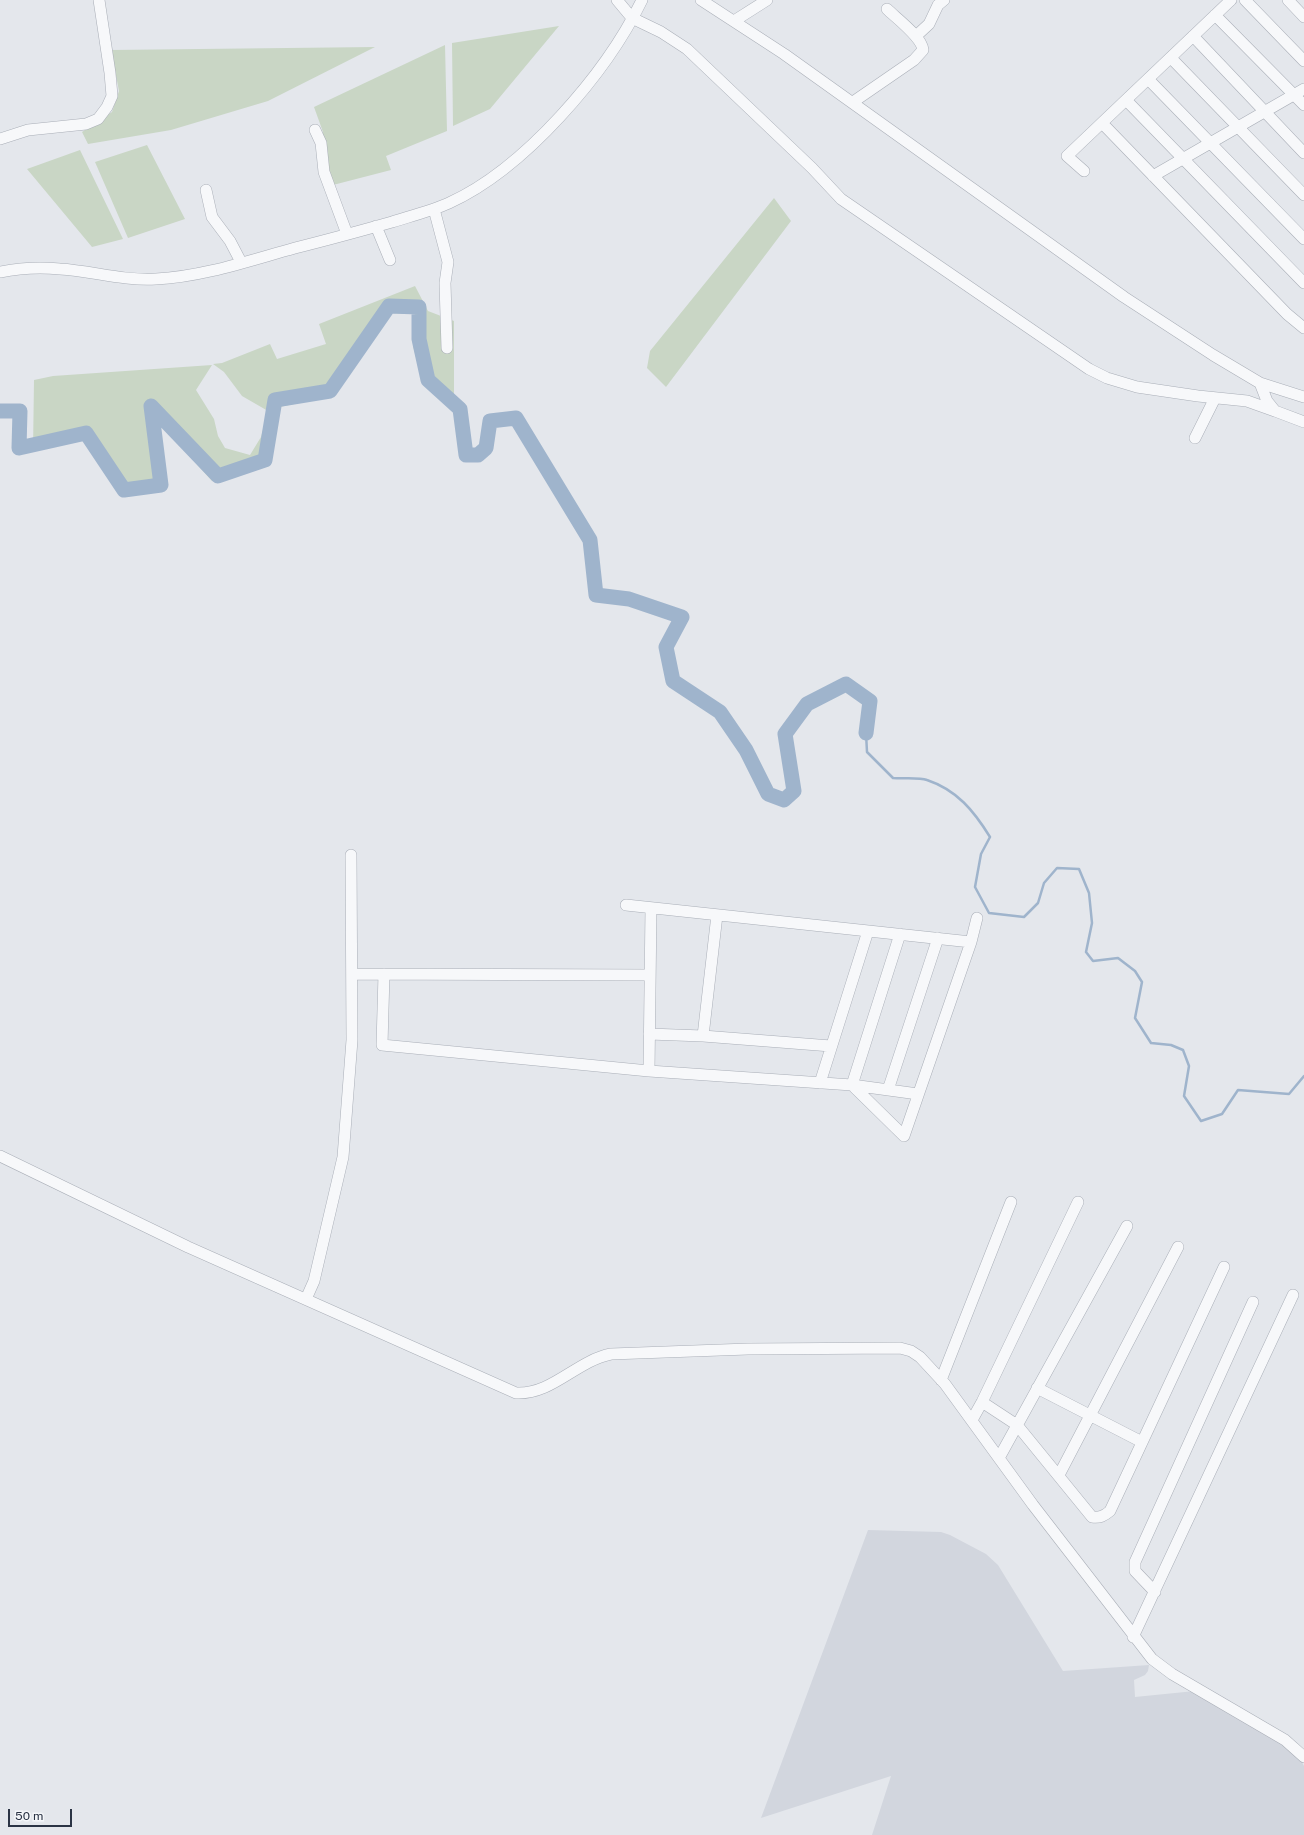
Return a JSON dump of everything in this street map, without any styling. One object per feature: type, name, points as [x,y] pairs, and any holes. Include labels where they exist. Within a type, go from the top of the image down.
[{"type":"street","points":[[0,139],[28,130],[86,124],[98,119],[108,107],[112,96],[99,0]]},
{"type":"street","points":[[617,0],[632,18],[661,32],[688,49],[812,168],[841,199],[1089,369],[1107,378],[1137,387],[1247,401],[1304,422]]},
{"type":"street","points":[[0,272],[20,268],[61,269],[127,278],[155,279],[192,274],[347,234],[434,209],[474,190],[499,172],[532,144],[567,109],[595,74],[632,18],[642,0]]},
{"type":"street","points":[[701,0],[853,102],[1124,297],[1213,355],[1260,383],[1304,397]]},
{"type":"street","points":[[734,21],[767,0]]},
{"type":"street","points":[[916,36],[929,24],[938,5],[944,0]]},
{"type":"street","points":[[1084,171],[1067,156],[1231,0]]},
{"type":"street","points":[[1245,0],[1304,61]]},
{"type":"street","points":[[1288,0],[1304,17]]},
{"type":"street","points":[[853,102],[914,60],[923,50],[921,43],[916,36],[887,9]]},
{"type":"street","points":[[1215,15],[1304,105]]},
{"type":"street","points":[[1193,36],[1263,112],[1304,153]]},
{"type":"street","points":[[1171,58],[1304,195]]},
{"type":"street","points":[[1148,79],[1304,238]]},
{"type":"street","points":[[1153,176],[1304,89]]},
{"type":"street","points":[[1126,100],[1304,283]]},
{"type":"street","points":[[1102,123],[1287,314],[1304,328]]},
{"type":"street","points":[[315,130],[321,143],[324,172],[347,234]]},
{"type":"street","points":[[206,190],[212,217],[230,241],[241,262]]},
{"type":"street","points":[[434,209],[448,262],[445,283],[447,348]]},
{"type":"street","points":[[376,226],[390,260]]},
{"type":"street","points":[[1260,383],[1267,401],[1275,412]]},
{"type":"street","points":[[1195,438],[1215,398]]},
{"type":"street","points":[[306,1299],[314,1281],[343,1157],[352,1040],[351,855]]},
{"type":"street","points":[[626,905],[971,942]]},
{"type":"street","points":[[648,1071],[651,908]]},
{"type":"street","points":[[703,1036],[717,915]]},
{"type":"street","points":[[852,1085],[904,1136],[971,942],[977,918]]},
{"type":"street","points":[[820,1083],[868,931]]},
{"type":"street","points":[[852,1085],[900,934]]},
{"type":"street","points":[[888,1090],[938,938]]},
{"type":"street","points":[[352,974],[649,975]]},
{"type":"street","points":[[384,974],[382,1045],[648,1071],[852,1085],[918,1094]]},
{"type":"street","points":[[649,1034],[703,1036],[831,1046]]},
{"type":"street","points":[[0,1156],[188,1247],[516,1393],[529,1393],[542,1389],[603,1356],[668,1352],[900,1348],[911,1351],[920,1357],[942,1380],[999,1458],[1152,1659],[1163,1668],[1286,1740],[1304,1757]]},
{"type":"street","points":[[942,1380],[1011,1202]]},
{"type":"street","points":[[972,1420],[1078,1202]]},
{"type":"street","points":[[999,1458],[1127,1226]]},
{"type":"street","points":[[1059,1475],[1178,1247]]},
{"type":"street","points":[[982,1402],[1017,1425],[1059,1475],[1092,1518],[1099,1518],[1110,1511],[1224,1267]]},
{"type":"street","points":[[1134,1637],[1293,1295]]},
{"type":"street","points":[[1155,1592],[1135,1571],[1135,1562],[1253,1302]]},
{"type":"street","points":[[1038,1388],[1142,1442]]},
{"type":"shaded area","points":[[868,1530],[941,1532],[950,1535],[986,1554],[998,1565],[1063,1671],[1149,1665],[1148,1671],[1145,1675],[1134,1680],[1135,1697],[1195,1691],[1296,1752],[1304,1766],[1304,1835],[872,1835],[891,1776],[761,1818]]},
{"type":"green space","points":[[559,26],[490,109],[453,126],[452,43]]},
{"type":"green space","points":[[445,45],[447,131],[386,156],[391,170],[333,185],[322,164],[323,132],[314,107]]},
{"type":"green space","points":[[375,47],[268,101],[171,130],[88,144],[82,132],[112,112],[119,91],[111,50]]},
{"type":"green space","points":[[147,145],[185,219],[128,238],[95,162]]},
{"type":"green space","points":[[80,150],[123,239],[92,247],[27,169]]},
{"type":"green space","points":[[774,198],[791,221],[666,387],[647,368],[650,351]]},
{"type":"green space","points":[[415,286],[428,311],[454,321],[454,410],[422,381],[413,346],[415,314],[391,313],[331,396],[280,407],[269,466],[231,478],[212,481],[157,420],[167,489],[120,494],[84,437],[33,451],[34,380],[53,376],[212,365],[196,390],[214,419],[218,436],[225,448],[250,455],[261,437],[268,411],[242,396],[224,372],[213,364],[222,363],[270,344],[277,359],[326,344],[319,324]]},
{"type":"waterway","points":[[0,411],[20,411],[19,448],[86,433],[124,490],[161,485],[151,406],[218,476],[265,460],[275,400],[330,391],[389,306],[419,307],[419,339],[428,380],[460,409],[466,455],[478,455],[486,448],[490,421],[516,418],[590,540],[596,595],[629,599],[682,617],[666,647],[673,681],[720,712],[746,750],[768,794],[784,800],[794,791],[785,734],[807,704],[846,684],[870,701],[866,733]]},
{"type":"waterway","points":[[866,733],[867,752],[893,778],[924,779],[938,784],[964,802],[984,827],[990,837],[981,854],[975,887],[989,913],[1024,917],[1038,903],[1044,883],[1057,868],[1079,869],[1089,893],[1092,923],[1086,952],[1093,961],[1118,958],[1135,971],[1142,982],[1135,1018],[1151,1043],[1171,1045],[1183,1050],[1189,1066],[1184,1096],[1201,1121],[1222,1114],[1238,1090],[1289,1094],[1304,1076]]}]
